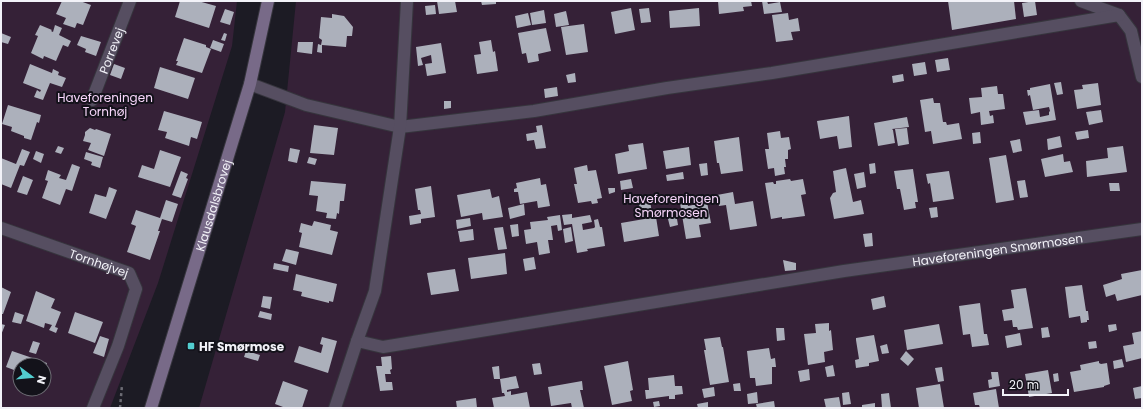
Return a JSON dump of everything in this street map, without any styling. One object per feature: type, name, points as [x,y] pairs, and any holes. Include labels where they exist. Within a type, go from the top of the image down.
[{"type":"street","name":"Klausdalsbrovej","points":[[151,408],[250,84],[268,1]]},
{"type":"lane","name":"Porrevej","points":[[92,100],[130,1]]},
{"type":"lane","points":[[335,408],[375,292],[400,126],[407,1]]},
{"type":"lane","points":[[1082,1],[1119,15],[1131,32],[1142,77]]},
{"type":"lane","points":[[250,84],[306,105],[400,126],[534,110],[667,88],[772,73],[1119,15]]},
{"type":"lane","name":"Tornhøjvej","points":[[1,228],[129,273],[136,289],[118,346],[93,408]]},
{"type":"lane","name":"Haveforeningen Smørmosen","points":[[357,341],[383,347],[836,272],[1142,229]]},
{"type":"green space","name":"Haveforeningen Tornhøj","points":[[1,1],[237,1],[232,46],[158,283],[110,408],[1,408]]},
{"type":"green space","name":"Haveforeningen Smørmosen","points":[[296,1],[1142,1],[1142,408],[199,408],[285,112]]},
{"type":"building","points":[[62,1],[80,1],[91,5],[83,25],[77,23],[75,28],[63,24],[66,18],[56,14]]},
{"type":"building","points":[[180,1],[198,1],[216,6],[209,28],[175,17]]},
{"type":"building","points":[[437,1],[455,1],[457,12],[439,14]]},
{"type":"building","points":[[481,1],[496,1],[496,4],[482,5]]},
{"type":"building","points":[[718,1],[751,1],[752,6],[743,7],[744,11],[719,14]]},
{"type":"building","points":[[762,1],[767,1],[768,4],[780,2],[782,12],[764,14]]},
{"type":"building","points":[[948,1],[1014,1],[1016,19],[952,30]]},
{"type":"building","points":[[1035,1],[1037,15],[1024,17],[1022,3]]},
{"type":"building","points":[[435,5],[436,14],[426,15],[425,6]]},
{"type":"building","points":[[631,8],[635,30],[615,34],[611,12]]},
{"type":"building","points":[[649,8],[651,22],[641,23],[639,9]]},
{"type":"building","points":[[699,8],[700,26],[670,28],[669,11]]},
{"type":"building","points":[[225,9],[234,12],[230,25],[220,22]]},
{"type":"building","points":[[544,10],[546,23],[532,25],[530,13]]},
{"type":"building","points":[[566,11],[569,25],[556,27],[554,14]]},
{"type":"building","points":[[528,13],[531,25],[517,28],[515,16]]},
{"type":"building","points":[[788,13],[789,20],[798,18],[800,31],[791,32],[793,40],[776,42],[772,15]]},
{"type":"building","points":[[332,14],[344,16],[353,27],[352,36],[347,36],[346,47],[322,45],[322,53],[317,52],[318,44],[321,45],[322,40],[319,38],[321,17],[332,18]]},
{"type":"building","points":[[584,24],[588,52],[566,55],[561,27]]},
{"type":"building","points":[[40,25],[52,30],[51,31],[53,32],[55,25],[62,28],[59,35],[71,41],[68,47],[63,45],[56,61],[44,56],[43,59],[31,53],[38,36],[35,35]]},
{"type":"building","points":[[546,28],[551,51],[538,54],[539,61],[528,63],[526,53],[522,54],[518,33]]},
{"type":"building","points":[[1,33],[11,37],[8,44],[1,42]]},
{"type":"building","points":[[224,33],[227,34],[225,41],[221,40]]},
{"type":"building","points":[[81,36],[101,42],[96,56],[85,52],[86,49],[77,45]]},
{"type":"building","points":[[184,38],[206,45],[206,47],[211,49],[202,73],[176,65]]},
{"type":"building","points":[[213,40],[224,44],[221,52],[210,48]]},
{"type":"building","points":[[491,40],[493,52],[495,51],[498,71],[477,74],[474,55],[481,54],[479,42]]},
{"type":"building","points":[[298,42],[313,42],[312,54],[297,52]]},
{"type":"building","points":[[441,43],[446,73],[427,76],[425,64],[432,63],[431,55],[421,58],[423,65],[418,66],[416,47]]},
{"type":"building","points":[[948,58],[950,70],[937,72],[935,60]]},
{"type":"building","points":[[925,62],[927,74],[914,76],[912,64]]},
{"type":"building","points":[[30,64],[52,73],[53,69],[59,72],[58,75],[66,78],[62,87],[50,83],[43,100],[34,97],[37,90],[40,92],[41,90],[23,83]]},
{"type":"building","points":[[114,64],[125,68],[121,79],[110,75]]},
{"type":"building","points":[[160,67],[195,78],[188,99],[154,88]]},
{"type":"building","points":[[575,73],[576,82],[568,83],[566,75]]},
{"type":"building","points":[[903,74],[904,81],[893,83],[892,76]]},
{"type":"building","points":[[1061,82],[1063,94],[1057,95],[1054,83]]},
{"type":"building","points":[[1098,83],[1101,105],[1077,109],[1074,90],[1083,89],[1082,85]]},
{"type":"building","points":[[1050,84],[1056,120],[1026,125],[1023,112],[1039,110],[1040,117],[1049,115],[1050,111],[1049,107],[1033,110],[1030,95],[1028,96],[1027,90]]},
{"type":"building","points":[[997,86],[998,94],[1003,94],[1005,109],[989,111],[990,116],[993,115],[994,123],[981,125],[980,112],[971,114],[969,98],[982,97],[981,88]]},
{"type":"building","points":[[557,87],[558,96],[545,98],[544,89]]},
{"type":"building","points":[[70,95],[78,97],[76,103],[68,100]]},
{"type":"building","points":[[933,98],[934,103],[940,103],[943,122],[946,122],[947,125],[959,123],[962,139],[933,144],[931,131],[925,132],[920,100]]},
{"type":"building","points":[[444,101],[451,101],[451,108],[444,109]]},
{"type":"building","points":[[8,105],[41,115],[31,140],[11,131],[12,127],[2,124]]},
{"type":"building","points":[[1101,110],[1103,122],[1089,125],[1086,112]]},
{"type":"building","points":[[164,111],[202,122],[197,139],[191,137],[189,146],[165,138],[167,132],[158,130]]},
{"type":"building","points":[[849,116],[852,147],[839,149],[837,136],[820,139],[817,121]]},
{"type":"building","points":[[907,117],[909,127],[892,129],[895,143],[878,146],[874,123]]},
{"type":"building","points":[[314,125],[338,128],[334,155],[310,153]]},
{"type":"building","points":[[542,125],[546,148],[536,149],[534,140],[527,141],[526,134],[537,132],[536,126]]},
{"type":"building","points":[[90,128],[111,134],[104,156],[88,150],[91,143],[83,141],[85,132]]},
{"type":"building","points":[[907,128],[909,144],[898,146],[895,129]]},
{"type":"building","points":[[1088,130],[1089,138],[1077,140],[1075,132]]},
{"type":"building","points":[[780,131],[781,138],[789,137],[791,149],[788,150],[788,159],[785,159],[785,174],[775,176],[774,168],[768,169],[765,149],[769,149],[767,133]]},
{"type":"building","points":[[980,132],[981,143],[973,144],[972,133]]},
{"type":"building","points":[[1060,136],[1062,147],[1048,150],[1047,139]]},
{"type":"building","points":[[739,137],[743,171],[721,174],[719,163],[717,163],[714,141]]},
{"type":"building","points":[[1020,139],[1022,151],[1013,153],[1010,141]]},
{"type":"building","points":[[643,143],[647,169],[618,174],[615,154],[629,151],[628,145]]},
{"type":"building","points":[[58,146],[64,148],[61,154],[55,152]]},
{"type":"building","points":[[1123,146],[1127,172],[1087,177],[1086,161],[1108,158],[1107,148]]},
{"type":"building","points":[[689,147],[691,165],[666,169],[663,151]]},
{"type":"building","points":[[290,148],[300,150],[297,163],[288,161]]},
{"type":"building","points":[[22,149],[30,152],[24,166],[20,165],[11,188],[1,184],[1,158],[16,164]]},
{"type":"building","points":[[160,150],[181,157],[170,187],[138,177],[142,165],[154,169]]},
{"type":"building","points":[[36,151],[44,154],[41,163],[33,159]]},
{"type":"building","points":[[86,152],[103,157],[100,168],[91,165],[92,162],[84,159]]},
{"type":"building","points":[[1063,154],[1064,162],[1070,161],[1073,172],[1045,177],[1041,159]]},
{"type":"building","points":[[1006,155],[1014,200],[996,203],[989,158]]},
{"type":"building","points":[[309,157],[317,159],[315,165],[307,163]]},
{"type":"building","points":[[707,163],[708,175],[701,176],[699,164]]},
{"type":"building","points":[[875,163],[876,173],[870,174],[869,164]]},
{"type":"building","points":[[72,164],[80,167],[72,191],[66,189],[60,205],[42,198],[48,181],[45,180],[48,170],[61,175],[59,178],[66,180]]},
{"type":"building","points":[[587,165],[588,171],[596,170],[602,198],[597,199],[598,203],[592,204],[591,201],[578,203],[574,184],[577,184],[574,168]]},
{"type":"building","points":[[846,168],[853,202],[861,200],[864,214],[834,219],[830,198],[833,193],[836,192],[833,171]]},
{"type":"building","points":[[913,169],[918,202],[915,202],[916,208],[904,210],[900,189],[897,189],[894,171]]},
{"type":"building","points":[[181,171],[188,174],[186,178],[188,179],[181,198],[172,195]]},
{"type":"building","points":[[949,171],[954,199],[933,202],[930,183],[928,184],[926,174]]},
{"type":"building","points":[[683,172],[684,179],[667,181],[666,175]]},
{"type":"building","points":[[864,172],[866,187],[857,189],[854,174]]},
{"type":"building","points":[[23,176],[33,180],[27,195],[17,192]]},
{"type":"building","points":[[540,178],[541,185],[546,184],[550,206],[538,208],[537,201],[520,204],[518,192],[514,192],[514,189],[517,188],[516,183]]},
{"type":"building","points":[[631,179],[633,188],[621,190],[620,181]]},
{"type":"building","points":[[790,179],[791,181],[803,179],[806,194],[801,195],[805,216],[771,219],[765,183],[773,182],[776,184],[776,181]]},
{"type":"building","points":[[1025,180],[1028,197],[1020,198],[1017,181]]},
{"type":"building","points":[[311,181],[346,184],[344,201],[340,201],[339,214],[337,213],[336,219],[326,218],[327,213],[316,211],[318,196],[309,195]]},
{"type":"building","points":[[1109,183],[1119,183],[1120,191],[1110,191]]},
{"type":"building","points":[[431,186],[435,217],[421,219],[421,223],[410,225],[409,216],[421,214],[420,210],[418,210],[415,189]]},
{"type":"building","points":[[109,187],[117,190],[106,219],[89,213],[95,194],[106,197]]},
{"type":"building","points":[[608,188],[615,188],[615,192],[609,194]]},
{"type":"building","points":[[490,189],[492,198],[499,196],[503,217],[483,220],[482,213],[461,217],[457,195]]},
{"type":"building","points":[[733,192],[735,204],[753,201],[757,226],[730,230],[726,205],[719,206],[717,195]]},
{"type":"building","points":[[686,196],[688,206],[707,202],[711,223],[699,225],[701,237],[686,239],[679,197]]},
{"type":"building","points":[[166,200],[178,204],[172,222],[162,219],[158,231],[160,231],[150,260],[127,252],[136,226],[131,224],[136,210],[160,218]]},
{"type":"building","points":[[650,201],[652,213],[640,215],[639,203]]},
{"type":"building","points":[[524,204],[525,215],[510,219],[508,208]]},
{"type":"building","points":[[937,207],[938,217],[931,218],[929,208]]},
{"type":"building","points":[[676,213],[678,225],[670,227],[667,215]]},
{"type":"building","points":[[572,214],[572,218],[590,215],[592,222],[582,224],[583,230],[594,228],[594,220],[598,219],[600,227],[602,227],[605,246],[587,249],[588,251],[577,253],[572,224],[564,225],[562,215]]},
{"type":"building","points":[[560,215],[562,230],[558,231],[557,225],[551,226],[553,240],[548,240],[550,253],[539,255],[537,242],[526,244],[524,230],[531,229],[530,222],[548,220],[547,217]]},
{"type":"building","points":[[656,217],[659,236],[624,242],[621,223]]},
{"type":"building","points":[[470,218],[471,226],[457,229],[456,220]]},
{"type":"building","points":[[314,221],[331,225],[330,230],[338,232],[332,255],[299,247],[302,233],[299,232],[301,223],[312,226]]},
{"type":"building","points":[[518,224],[519,236],[512,237],[510,225]]},
{"type":"building","points":[[503,227],[507,249],[498,250],[494,228]]},
{"type":"building","points":[[571,227],[573,241],[565,243],[563,229]]},
{"type":"building","points":[[473,229],[474,240],[460,242],[458,231]]},
{"type":"building","points":[[872,233],[873,246],[865,247],[863,234]]},
{"type":"building","points":[[286,249],[299,252],[296,265],[282,261]]},
{"type":"building","points":[[505,253],[507,274],[471,279],[468,258]]},
{"type":"building","points":[[534,257],[536,269],[525,271],[523,259]]},
{"type":"building","points":[[783,260],[796,263],[796,270],[785,271]]},
{"type":"building","points":[[274,263],[289,266],[288,272],[273,269]]},
{"type":"building","points":[[455,269],[459,291],[431,295],[427,273]]},
{"type":"building","points":[[1142,270],[1142,295],[1117,301],[1115,294],[1106,297],[1103,285],[1122,279],[1121,274]]},
{"type":"building","points":[[296,274],[337,284],[333,302],[329,301],[329,303],[301,296],[302,292],[293,290]]},
{"type":"building","points":[[1082,285],[1089,320],[1081,323],[1080,316],[1069,318],[1065,287]]},
{"type":"building","points":[[1,287],[11,292],[3,314],[1,314]]},
{"type":"building","points":[[1026,288],[1033,328],[1018,330],[1017,327],[1013,327],[1012,320],[1004,321],[1002,310],[1014,308],[1011,290]]},
{"type":"building","points":[[36,291],[55,299],[51,308],[61,312],[55,327],[58,328],[56,333],[49,330],[52,325],[45,323],[44,328],[26,321]]},
{"type":"building","points":[[263,296],[272,297],[270,309],[261,307]]},
{"type":"building","points":[[884,296],[886,307],[873,310],[871,299]]},
{"type":"building","points":[[980,303],[984,334],[987,334],[989,345],[972,347],[970,334],[963,335],[959,306]]},
{"type":"building","points":[[260,311],[272,314],[271,320],[258,317]]},
{"type":"building","points":[[15,312],[24,315],[21,324],[12,322]]},
{"type":"building","points":[[75,312],[103,322],[95,343],[68,333]]},
{"type":"building","points":[[829,323],[833,350],[824,352],[825,362],[808,365],[804,334],[816,333],[815,324]]},
{"type":"building","points":[[1,324],[5,325],[1,335]]},
{"type":"building","points":[[939,324],[943,344],[907,350],[904,330]]},
{"type":"building","points":[[1116,324],[1117,330],[1109,332],[1108,325]]},
{"type":"building","points":[[1048,327],[1050,337],[1042,338],[1041,328]]},
{"type":"building","points":[[776,328],[784,328],[785,340],[777,341]]},
{"type":"building","points":[[1142,331],[1142,358],[1126,362],[1123,346],[1134,344],[1132,333]]},
{"type":"building","points":[[1020,333],[1022,345],[1007,348],[1005,336]]},
{"type":"building","points":[[874,335],[879,361],[869,363],[869,366],[856,368],[855,360],[859,359],[856,338]]},
{"type":"building","points":[[100,336],[109,339],[104,357],[93,353]]},
{"type":"building","points":[[322,337],[337,341],[328,373],[294,362],[299,346],[321,353],[323,345],[320,344]]},
{"type":"building","points":[[720,337],[729,382],[710,385],[704,350],[706,350],[704,339]]},
{"type":"building","points":[[33,341],[40,343],[36,354],[29,352]]},
{"type":"building","points":[[1096,341],[1097,348],[1089,349],[1088,342]]},
{"type":"building","points":[[887,344],[889,353],[882,354],[880,346]]},
{"type":"building","points":[[769,348],[771,359],[775,358],[776,367],[772,367],[772,384],[756,386],[755,378],[750,378],[747,351]]},
{"type":"building","points":[[12,351],[30,357],[12,357],[12,369],[6,367]]},
{"type":"building","points":[[246,351],[260,355],[258,361],[244,357]]},
{"type":"building","points":[[906,351],[914,359],[908,366],[900,359]]},
{"type":"building","points":[[391,356],[391,374],[385,374],[386,382],[392,382],[393,390],[380,391],[376,366],[382,366],[381,357]]},
{"type":"building","points":[[1122,359],[1124,367],[1114,369],[1113,361]]},
{"type":"building","points":[[628,361],[633,390],[630,391],[632,401],[612,405],[604,366]]},
{"type":"building","points":[[1099,361],[1101,364],[1107,363],[1110,384],[1104,387],[1074,392],[1070,372],[1081,370],[1080,365]]},
{"type":"building","points":[[540,363],[542,374],[534,375],[532,364]]},
{"type":"building","points":[[833,365],[835,376],[827,377],[825,367]]},
{"type":"building","points":[[499,366],[500,379],[494,379],[492,367]]},
{"type":"building","points":[[942,367],[944,381],[938,382],[935,368]]},
{"type":"building","points":[[809,369],[810,380],[800,382],[798,371]]},
{"type":"building","points":[[1048,370],[1052,393],[1029,397],[1025,374]]},
{"type":"building","points":[[991,372],[998,372],[1000,386],[989,388],[988,380],[992,379]]},
{"type":"building","points":[[1058,373],[1059,381],[1054,382],[1053,374]]},
{"type":"building","points":[[674,375],[675,386],[682,386],[683,394],[675,395],[675,399],[669,399],[669,396],[646,399],[645,390],[649,390],[648,378]]},
{"type":"building","points":[[516,376],[519,388],[507,390],[507,392],[511,391],[511,395],[527,392],[530,408],[494,408],[492,398],[505,396],[504,393],[502,393],[500,379]]},
{"type":"building","points":[[283,381],[308,390],[302,408],[282,408],[283,407],[275,404]]},
{"type":"building","points":[[582,381],[583,390],[580,390],[584,408],[572,408],[571,403],[551,406],[548,387]]},
{"type":"building","points":[[740,383],[741,391],[734,391],[733,384]]},
{"type":"building","points":[[940,384],[944,408],[919,408],[916,388]]},
{"type":"building","points":[[1142,386],[1142,398],[1135,399],[1133,388]]},
{"type":"building","points":[[714,387],[715,396],[704,398],[702,389]]},
{"type":"building","points":[[996,389],[999,408],[980,408],[979,405],[975,405],[973,393]]},
{"type":"building","points":[[757,392],[758,403],[748,404],[747,394]]},
{"type":"building","points":[[849,392],[851,404],[843,405],[842,393]]},
{"type":"building","points":[[889,393],[891,408],[882,408],[881,394]]},
{"type":"building","points":[[839,397],[841,408],[826,408],[824,399]]},
{"type":"building","points":[[476,398],[477,408],[457,408],[456,401]]},
{"type":"building","points":[[659,401],[660,406],[654,407],[653,402]]},
{"type":"building","points":[[774,401],[775,408],[757,408],[756,404]]},
{"type":"building","points":[[708,402],[708,408],[698,408],[697,404]]},
{"type":"building","points":[[875,403],[875,408],[862,408],[862,405]]},
{"type":"place","name":"HF Smørmose","points":[[191,346]]}]
